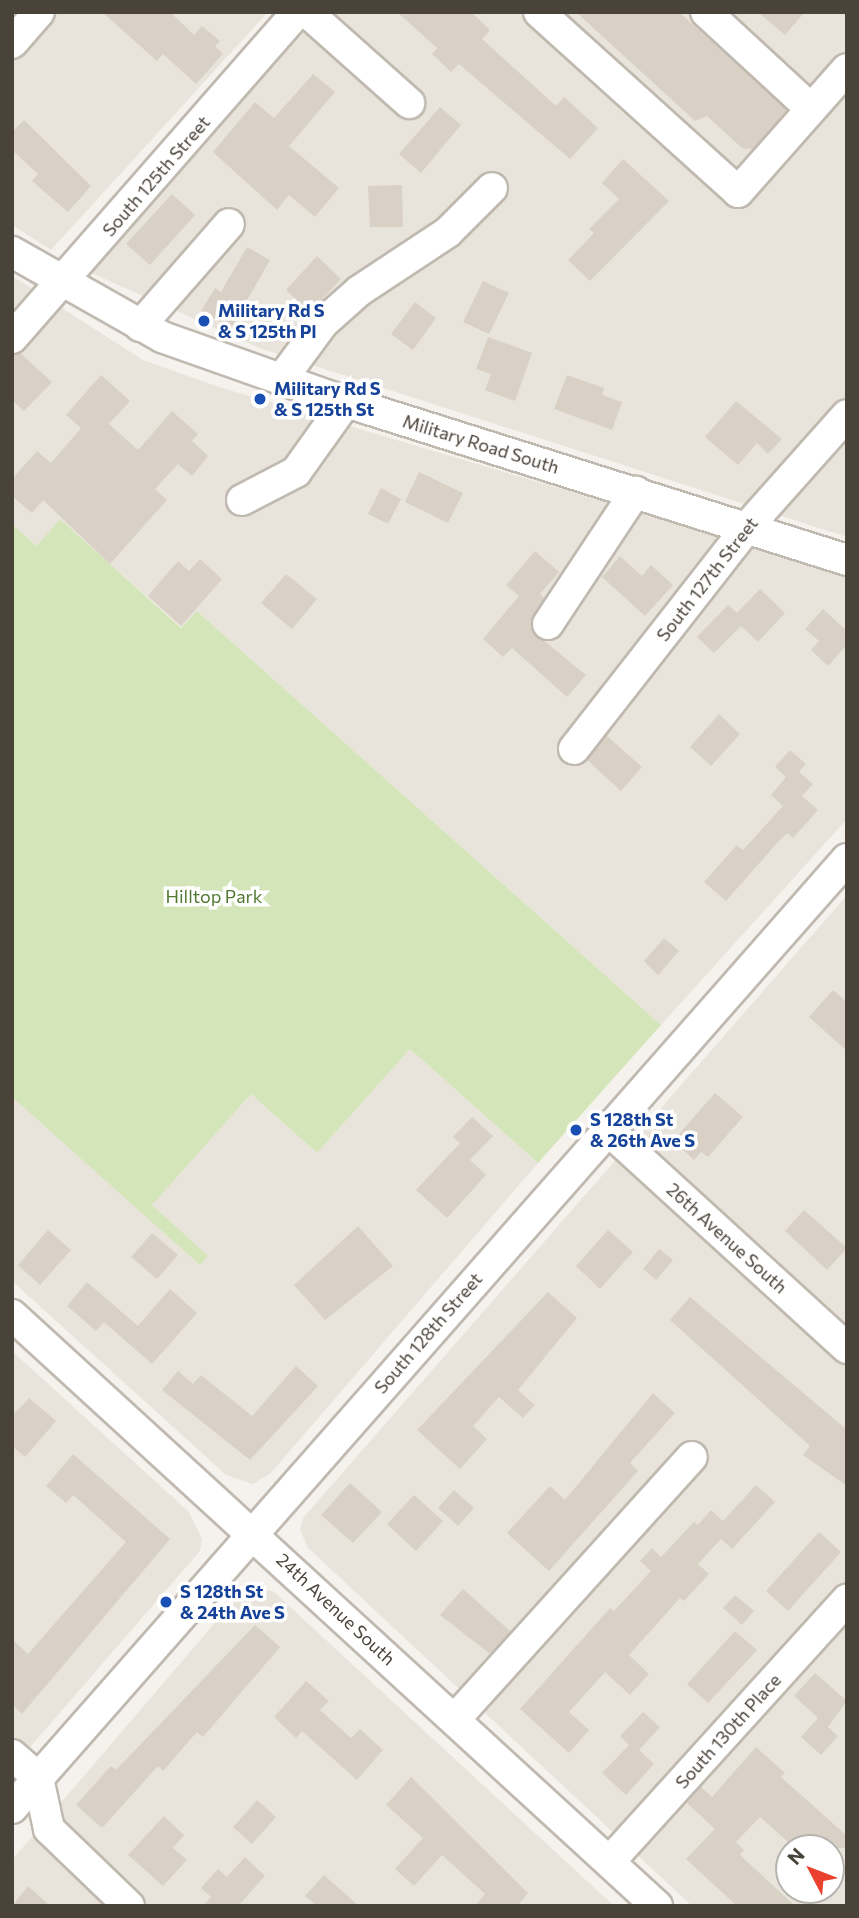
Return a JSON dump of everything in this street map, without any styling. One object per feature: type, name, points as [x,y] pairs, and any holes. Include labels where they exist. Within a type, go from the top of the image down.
[{"type":"street","points":[[12,43],[39,12]]},
{"type":"street","name":"South 125th Street","points":[[12,338],[62,284],[297,12]]},
{"type":"street","points":[[307,12],[409,103]]},
{"type":"street","points":[[539,12],[738,191],[847,69]]},
{"type":"street","points":[[706,12],[811,109]]},
{"type":"street","points":[[281,380],[323,323],[359,291],[448,232],[492,188]]},
{"type":"street","points":[[140,326],[229,224]]},
{"type":"street","name":"Military Road South","points":[[12,252],[62,284],[140,326],[281,380],[749,526],[847,560]]},
{"type":"street","points":[[242,500],[296,472],[346,402]]},
{"type":"street","name":"South 127th Street","points":[[574,749],[749,526],[847,415]]},
{"type":"street","points":[[548,624],[636,491]]},
{"type":"street","name":"South 128th Street","points":[[12,1808],[847,859]]},
{"type":"street","name":"26th Avenue South","points":[[607,1129],[847,1348]]},
{"type":"street","name":"24th Avenue South","points":[[12,1315],[253,1532],[657,1906]]},
{"type":"street","points":[[455,1719],[692,1457]]},
{"type":"street","name":"South 130th Place","points":[[610,1861],[847,1600]]},
{"type":"street","points":[[12,1755],[38,1778],[49,1829],[130,1906]]},
{"type":"shaded area","points":[[12,12],[268,12],[51,250],[12,225]]},
{"type":"shaded area","points":[[321,12],[847,12],[847,537],[262,349],[89,272]]},
{"type":"shaded area","points":[[12,276],[143,360],[219,387],[847,574],[847,819],[661,1025],[197,611],[182,628],[61,520],[37,546],[12,524]]},
{"type":"shaded area","points":[[847,895],[847,1906],[692,1906],[308,1548],[300,1530],[303,1518]]},
{"type":"shaded area","points":[[410,1049],[538,1163],[270,1474],[252,1484],[226,1475],[12,1281],[12,1095],[207,1256],[151,1205],[251,1094],[317,1153]]},
{"type":"shaded area","points":[[12,1351],[189,1512],[202,1539],[200,1551],[12,1768]]},
{"type":"shaded area","points":[[257,1587],[274,1592],[614,1906],[12,1906],[12,1860],[236,1598]]},
{"type":"green space","name":"Hilltop Park","points":[[60,519],[181,628],[197,611],[661,1025],[538,1163],[410,1049],[317,1153],[251,1094],[152,1205],[208,1256],[200,1265],[12,1097],[12,524],[37,546]]},
{"type":"building","points":[[102,12],[170,12],[194,35],[202,26],[220,41],[215,46],[223,54],[196,84],[163,54],[157,61]]},
{"type":"building","points":[[397,12],[471,12],[490,30],[482,39],[556,106],[564,97],[598,128],[570,159],[459,64],[451,72],[432,54],[437,48]]},
{"type":"building","points":[[576,12],[679,12],[787,110],[753,149],[742,148],[707,116],[695,121]]},
{"type":"building","points":[[758,12],[805,12],[785,35]]},
{"type":"building","points":[[313,74],[335,92],[289,146],[339,188],[315,217],[289,195],[277,210],[213,152],[255,102],[274,118]]},
{"type":"building","points":[[440,107],[461,125],[421,173],[399,154]]},
{"type":"building","points":[[24,120],[91,186],[68,212],[32,181],[38,174],[12,150],[12,132]]},
{"type":"building","points":[[623,159],[669,201],[590,281],[568,260],[594,233],[589,229],[619,199],[602,183]]},
{"type":"building","points":[[402,185],[403,227],[370,227],[368,186]]},
{"type":"building","points":[[172,194],[195,215],[150,265],[126,244]]},
{"type":"building","points":[[247,247],[270,260],[231,328],[201,311],[215,288],[221,292]]},
{"type":"building","points":[[317,256],[341,279],[310,312],[286,290]]},
{"type":"building","points":[[483,281],[509,293],[489,334],[463,322]]},
{"type":"building","points":[[415,302],[436,318],[413,350],[391,334]]},
{"type":"building","points":[[488,337],[532,353],[515,401],[485,390],[491,374],[476,369]]},
{"type":"building","points":[[20,353],[52,382],[24,411],[12,400],[12,355]]},
{"type":"building","points":[[101,375],[130,401],[109,424],[138,450],[172,411],[198,434],[192,441],[208,456],[192,476],[178,464],[155,489],[167,500],[110,564],[43,500],[32,513],[12,496],[12,479],[37,451],[51,463],[81,428],[66,415]]},
{"type":"building","points":[[567,375],[604,388],[602,395],[622,402],[612,430],[554,409]]},
{"type":"building","points":[[736,401],[782,439],[768,454],[757,443],[738,465],[705,437]]},
{"type":"building","points":[[419,472],[463,493],[448,523],[405,502]]},
{"type":"building","points":[[381,488],[401,499],[388,524],[368,514]]},
{"type":"building","points":[[535,551],[559,572],[540,594],[544,598],[533,615],[532,631],[586,675],[567,697],[512,648],[503,657],[483,639],[519,596],[506,585]]},
{"type":"building","points":[[620,556],[642,576],[651,565],[673,585],[645,616],[602,577]]},
{"type":"building","points":[[200,559],[222,579],[181,626],[148,596],[178,561],[189,571]]},
{"type":"building","points":[[286,574],[317,599],[292,629],[261,603]]},
{"type":"building","points":[[760,589],[785,613],[758,642],[741,626],[714,653],[697,637],[728,605],[737,613]]},
{"type":"building","points":[[823,609],[847,631],[847,645],[828,666],[811,650],[819,641],[805,629]]},
{"type":"building","points":[[719,714],[740,734],[711,766],[690,747]]},
{"type":"building","points":[[607,736],[642,767],[621,791],[587,760]]},
{"type":"building","points":[[790,750],[806,764],[799,772],[813,784],[802,796],[818,810],[793,838],[787,833],[726,901],[704,882],[737,845],[743,850],[783,806],[771,795],[786,777],[775,767]]},
{"type":"building","points":[[664,938],[679,951],[658,975],[644,961]]},
{"type":"building","points":[[833,990],[847,1002],[847,1051],[809,1017]]},
{"type":"building","points":[[715,1093],[743,1117],[708,1157],[701,1152],[694,1160],[673,1141]]},
{"type":"building","points":[[472,1117],[493,1136],[470,1160],[486,1175],[447,1218],[416,1190],[460,1143],[453,1137]]},
{"type":"building","points":[[804,1210],[847,1248],[827,1270],[785,1231]]},
{"type":"building","points":[[358,1226],[393,1266],[325,1320],[294,1285]]},
{"type":"building","points":[[48,1230],[71,1250],[40,1285],[18,1265]]},
{"type":"building","points":[[608,1230],[633,1252],[600,1289],[576,1266]]},
{"type":"building","points":[[152,1233],[178,1255],[157,1279],[131,1257]]},
{"type":"building","points":[[659,1249],[673,1260],[656,1280],[643,1269]]},
{"type":"building","points":[[87,1282],[138,1326],[170,1289],[197,1313],[152,1364],[104,1322],[96,1331],[67,1306]]},
{"type":"building","points":[[548,1292],[577,1318],[518,1390],[535,1405],[523,1418],[499,1397],[473,1426],[487,1439],[460,1469],[417,1430]]},
{"type":"building","points":[[690,1297],[847,1430],[847,1486],[803,1455],[810,1446],[670,1320]]},
{"type":"building","points":[[296,1366],[318,1386],[250,1460],[162,1390],[178,1371],[193,1384],[201,1375],[252,1416]]},
{"type":"building","points":[[653,1393],[675,1413],[630,1463],[638,1471],[549,1571],[507,1533],[550,1486],[565,1500]]},
{"type":"building","points":[[29,1398],[56,1421],[25,1457],[12,1446],[12,1416]]},
{"type":"building","points":[[73,1454],[170,1539],[22,1714],[12,1704],[12,1639],[28,1654],[126,1542],[73,1495],[66,1503],[46,1486]]},
{"type":"building","points":[[350,1483],[382,1512],[353,1543],[321,1515]]},
{"type":"building","points":[[756,1485],[775,1502],[732,1549],[721,1539],[698,1564],[709,1574],[684,1601],[680,1598],[629,1655],[649,1674],[630,1695],[605,1672],[569,1712],[589,1730],[569,1753],[520,1709],[610,1608],[614,1611],[651,1571],[640,1561],[652,1548],[661,1557],[694,1522],[698,1525],[711,1510],[723,1521]]},
{"type":"building","points":[[454,1490],[474,1508],[458,1526],[438,1508]]},
{"type":"building","points":[[414,1495],[443,1521],[416,1551],[387,1524]]},
{"type":"building","points":[[819,1532],[841,1552],[788,1611],[766,1591]]},
{"type":"building","points":[[463,1589],[511,1632],[490,1654],[440,1615]]},
{"type":"building","points":[[735,1595],[754,1611],[742,1625],[723,1608]]},
{"type":"building","points":[[255,1625],[280,1647],[203,1737],[197,1732],[163,1771],[158,1766],[102,1828],[76,1805],[111,1766],[116,1770]]},
{"type":"building","points":[[735,1631],[757,1650],[708,1703],[687,1684]]},
{"type":"building","points":[[815,1673],[847,1701],[828,1727],[838,1736],[821,1755],[801,1737],[818,1718],[794,1696]]},
{"type":"building","points":[[306,1681],[329,1701],[320,1710],[351,1738],[360,1729],[383,1750],[357,1780],[302,1731],[296,1738],[274,1717]]},
{"type":"building","points":[[643,1712],[660,1727],[639,1750],[654,1764],[626,1795],[602,1773],[629,1745],[620,1736]]},
{"type":"building","points":[[756,1747],[785,1773],[781,1777],[845,1834],[779,1834],[760,1817],[736,1842],[744,1850],[740,1855],[775,1887],[775,1904],[795,1906],[737,1906],[686,1859],[715,1829],[687,1803],[701,1787],[712,1797]]},
{"type":"building","points":[[411,1777],[528,1893],[517,1906],[475,1906],[485,1894],[442,1855],[414,1886],[395,1869],[423,1838],[386,1805]]},
{"type":"building","points":[[257,1800],[276,1817],[252,1844],[233,1827]]},
{"type":"building","points":[[164,1816],[184,1835],[173,1848],[187,1860],[163,1886],[128,1855]]},
{"type":"building","points":[[245,1857],[265,1876],[238,1906],[203,1906],[211,1897],[201,1888],[218,1869],[227,1877]]},
{"type":"building","points":[[324,1875],[359,1906],[317,1906],[305,1896]]},
{"type":"building","points":[[28,1886],[50,1906],[12,1906]]},
{"type":"place","name":"Military Rd S & S 125th Pl","points":[[204,321]]},
{"type":"place","name":"Military Rd S & S 125th St","points":[[260,399]]},
{"type":"place","name":"S 128th St & 26th Ave S","points":[[576,1130]]},
{"type":"place","name":"S 128th St & 24th Ave S","points":[[166,1602]]}]
